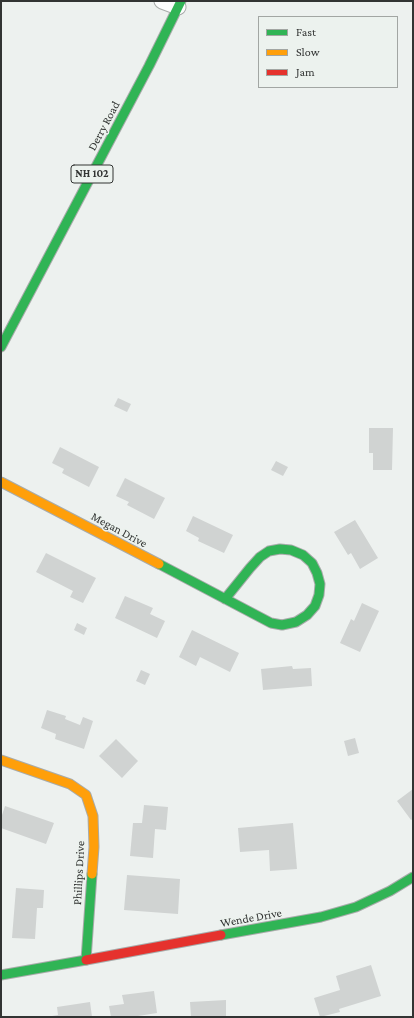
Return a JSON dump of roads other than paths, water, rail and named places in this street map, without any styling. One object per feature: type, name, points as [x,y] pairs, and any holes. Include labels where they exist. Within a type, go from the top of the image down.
[{"type":"street","points":[[162,1],[180,4]]},
{"type":"street","name":"Derry Road","points":[[1,346],[150,66],[180,4]]},
{"type":"street","name":"Megan Drive","points":[[1,482],[225,599],[271,623],[282,625],[296,622],[307,615],[315,606],[319,595],[320,584],[312,563],[303,555],[291,550],[280,549],[269,551],[260,557],[225,599]]},
{"type":"street","name":"Phillips Drive","points":[[1,760],[70,784],[86,796],[93,816],[94,847],[86,960]]},
{"type":"street","name":"Wende Drive","points":[[86,960],[321,917],[356,907],[390,891],[413,877]]},
{"type":"street","points":[[1,975],[86,960]]}]
